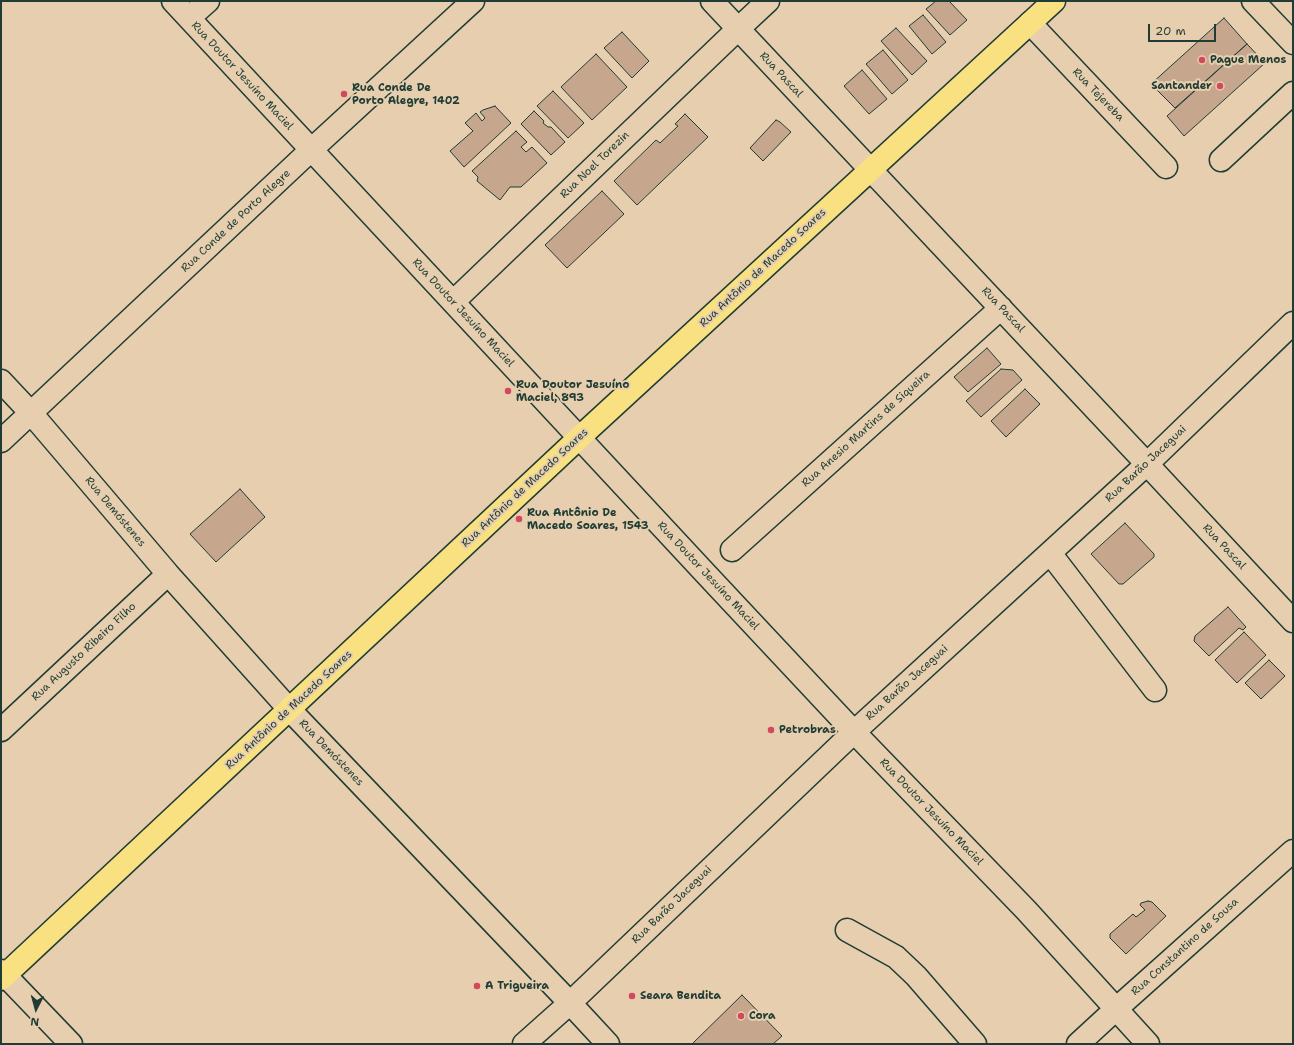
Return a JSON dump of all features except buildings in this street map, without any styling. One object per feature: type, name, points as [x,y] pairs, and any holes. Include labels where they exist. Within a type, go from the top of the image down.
[{"type":"main road","name":"Rua Antônio de Macedo Soares","points":[[2,975],[580,437],[1054,1]]},
{"type":"street","name":"Rua Doutor Jesuíno Maciel","points":[[173,1],[854,732],[1026,910],[1095,984],[1148,1044]]},
{"type":"street","points":[[189,18],[208,1]]},
{"type":"street","name":"Rua Conde de Porto Alegre","points":[[1,441],[473,1]]},
{"type":"street","name":"Rua Pascal","points":[[712,1],[1148,464],[1293,621]]},
{"type":"street","name":"Rua Noel Torezin","points":[[453,302],[768,1]]},
{"type":"street","points":[[1253,1],[1293,43]]},
{"type":"street","name":"Rua Tejereba","points":[[1030,23],[1166,167]]},
{"type":"street","points":[[1221,160],[1293,93]]},
{"type":"street","name":"Rua Anesio Martins de Siqueira","points":[[732,550],[1001,308]]},
{"type":"street","name":"Rua Barão Jaceguai","points":[[524,1044],[570,1003],[854,732],[1148,464],[1293,323]]},
{"type":"street","name":"Rua Demóstenes","points":[[1,381],[31,413],[168,574],[289,709],[608,1044]]},
{"type":"street","points":[[1050,553],[1155,690]]},
{"type":"street","name":"Rua Augusto Ribeiro Filho","points":[[1,730],[168,574]]},
{"type":"street","name":"Rua Constantino de Sousa","points":[[1078,1044],[1293,851]]},
{"type":"street","points":[[847,930],[896,957],[916,976],[975,1044]]},
{"type":"street","points":[[2,975],[71,1044]]},
{"type":"place","name":"Pague Menos","points":[[1202,60]]},
{"type":"place","name":"Santander","points":[[1220,86]]},
{"type":"place","name":"Rua Conde De Porto Alegre, 1402","points":[[344,94]]},
{"type":"place","name":"Rua Doutor Jesuíno Maciel, 893","points":[[508,391]]},
{"type":"place","name":"Rua Antônio De Macedo Soares, 1543","points":[[519,519]]},
{"type":"place","name":"Petrobras","points":[[771,730]]},
{"type":"place","name":"A Trigueira","points":[[477,986]]},
{"type":"place","name":"Seara Bendita","points":[[632,996]]},
{"type":"place","name":"Cora","points":[[741,1016]]}]
